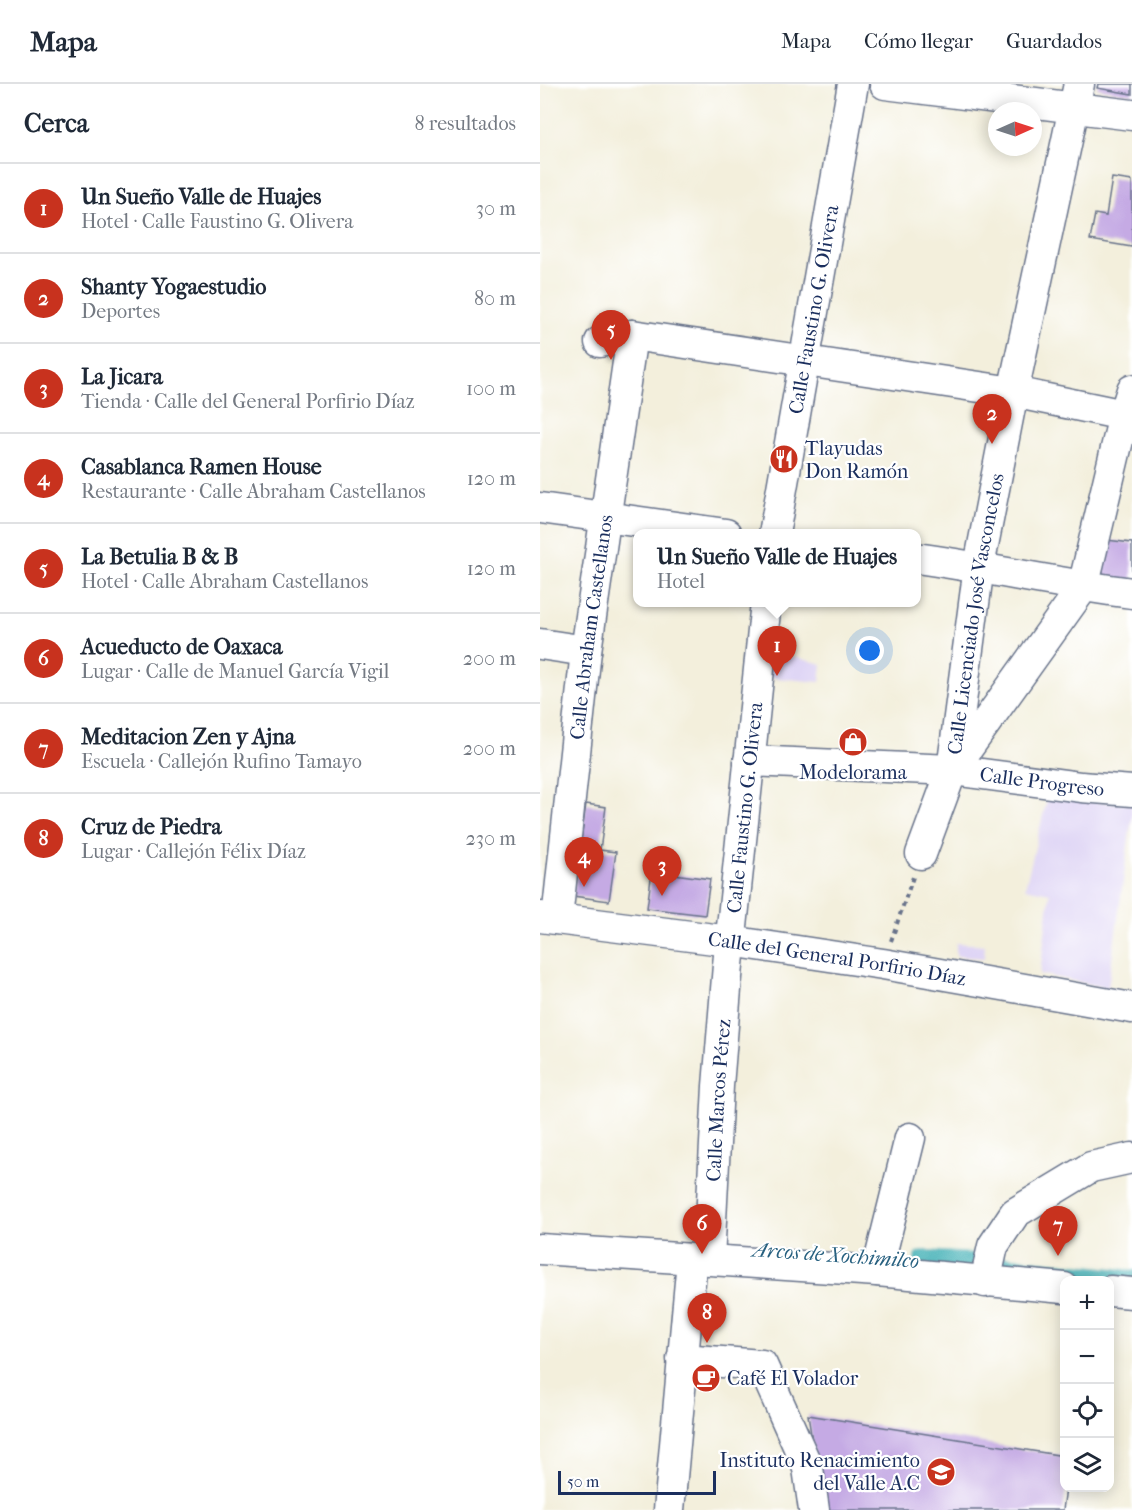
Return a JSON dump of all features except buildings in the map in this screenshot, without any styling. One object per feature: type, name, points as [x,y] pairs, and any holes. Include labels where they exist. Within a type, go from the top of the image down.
[{"type":"street","name":"Calle Faustino G. Olivera","points":[[775,529],[853,84]]},
{"type":"street","points":[[885,84],[1077,95],[1132,115]]},
{"type":"street","name":"Calle Licenciado José Vasconcelos","points":[[952,770],[979,566],[1013,392],[1077,95]]},
{"type":"street","points":[[600,342],[632,335],[1013,392],[1128,403],[1083,587],[952,770],[921,854]]},
{"type":"street","name":"Calle Abraham Castellanos","points":[[549,918],[632,335]]},
{"type":"street","points":[[540,508],[688,529]]},
{"type":"street","points":[[921,559],[979,566],[1083,587],[1132,593]]},
{"type":"street","name":"Calle Faustino G. Olivera","points":[[730,941],[766,607]]},
{"type":"street","points":[[540,644],[586,651]]},
{"type":"street","name":"Calle Progreso","points":[[748,762],[952,770],[1081,787],[1132,791]]},
{"type":"street","name":"Calle del General Porfirio Díaz","points":[[549,918],[730,941],[884,964],[1132,1008]]},
{"type":"street","name":"Calle Marcos Pérez","points":[[669,1510],[682,1359],[700,1259],[730,941]]},
{"type":"street","points":[[877,1271],[910,1138]]},
{"type":"street","points":[[985,1282],[993,1246],[1015,1213],[1091,1167],[1132,1158]]},
{"type":"street","points":[[540,1248],[877,1271],[1060,1288]]},
{"type":"street","points":[[1114,1292],[1132,1293]]},
{"type":"street","points":[[682,1359],[762,1365],[808,1468],[814,1510]]},
{"type":"path","points":[[884,964],[921,854]]},
{"type":"shaded area","points":[[767,655],[794,657],[822,664],[820,682],[765,677]]},
{"type":"shaded area","points":[[1047,799],[1132,804],[1108,988],[1040,974],[1050,893],[1025,888]]},
{"type":"shaded area","points":[[956,943],[985,945],[984,958],[956,956]]},
{"type":"waterway","name":"Arcos de Xochimilco","points":[[925,1261],[1132,1281]]},
{"type":"place","name":"La Betulia B & B","points":[[611,360]]},
{"type":"place","name":"Shanty Yogaestudio","points":[[992,444]]},
{"type":"place","name":"Tlayudas Don Ramón","points":[[784,459]]},
{"type":"place","name":"Un Sueño Valle de Huajes","points":[[777,676]]},
{"type":"place","name":"Modelorama","points":[[853,742]]},
{"type":"place","name":"Casablanca Ramen House","points":[[584,887]]},
{"type":"place","name":"La Jicara","points":[[662,896]]},
{"type":"place","name":"Acueducto de Oaxaca","points":[[702,1254]]},
{"type":"place","name":"Meditacion Zen y Ajna","points":[[1058,1256]]},
{"type":"place","name":"Cruz de Piedra","points":[[707,1343]]},
{"type":"place","name":"Café El Volador","points":[[706,1378]]},
{"type":"place","name":"Instituto Renacimiento del Valle A.C","points":[[941,1472]]}]
